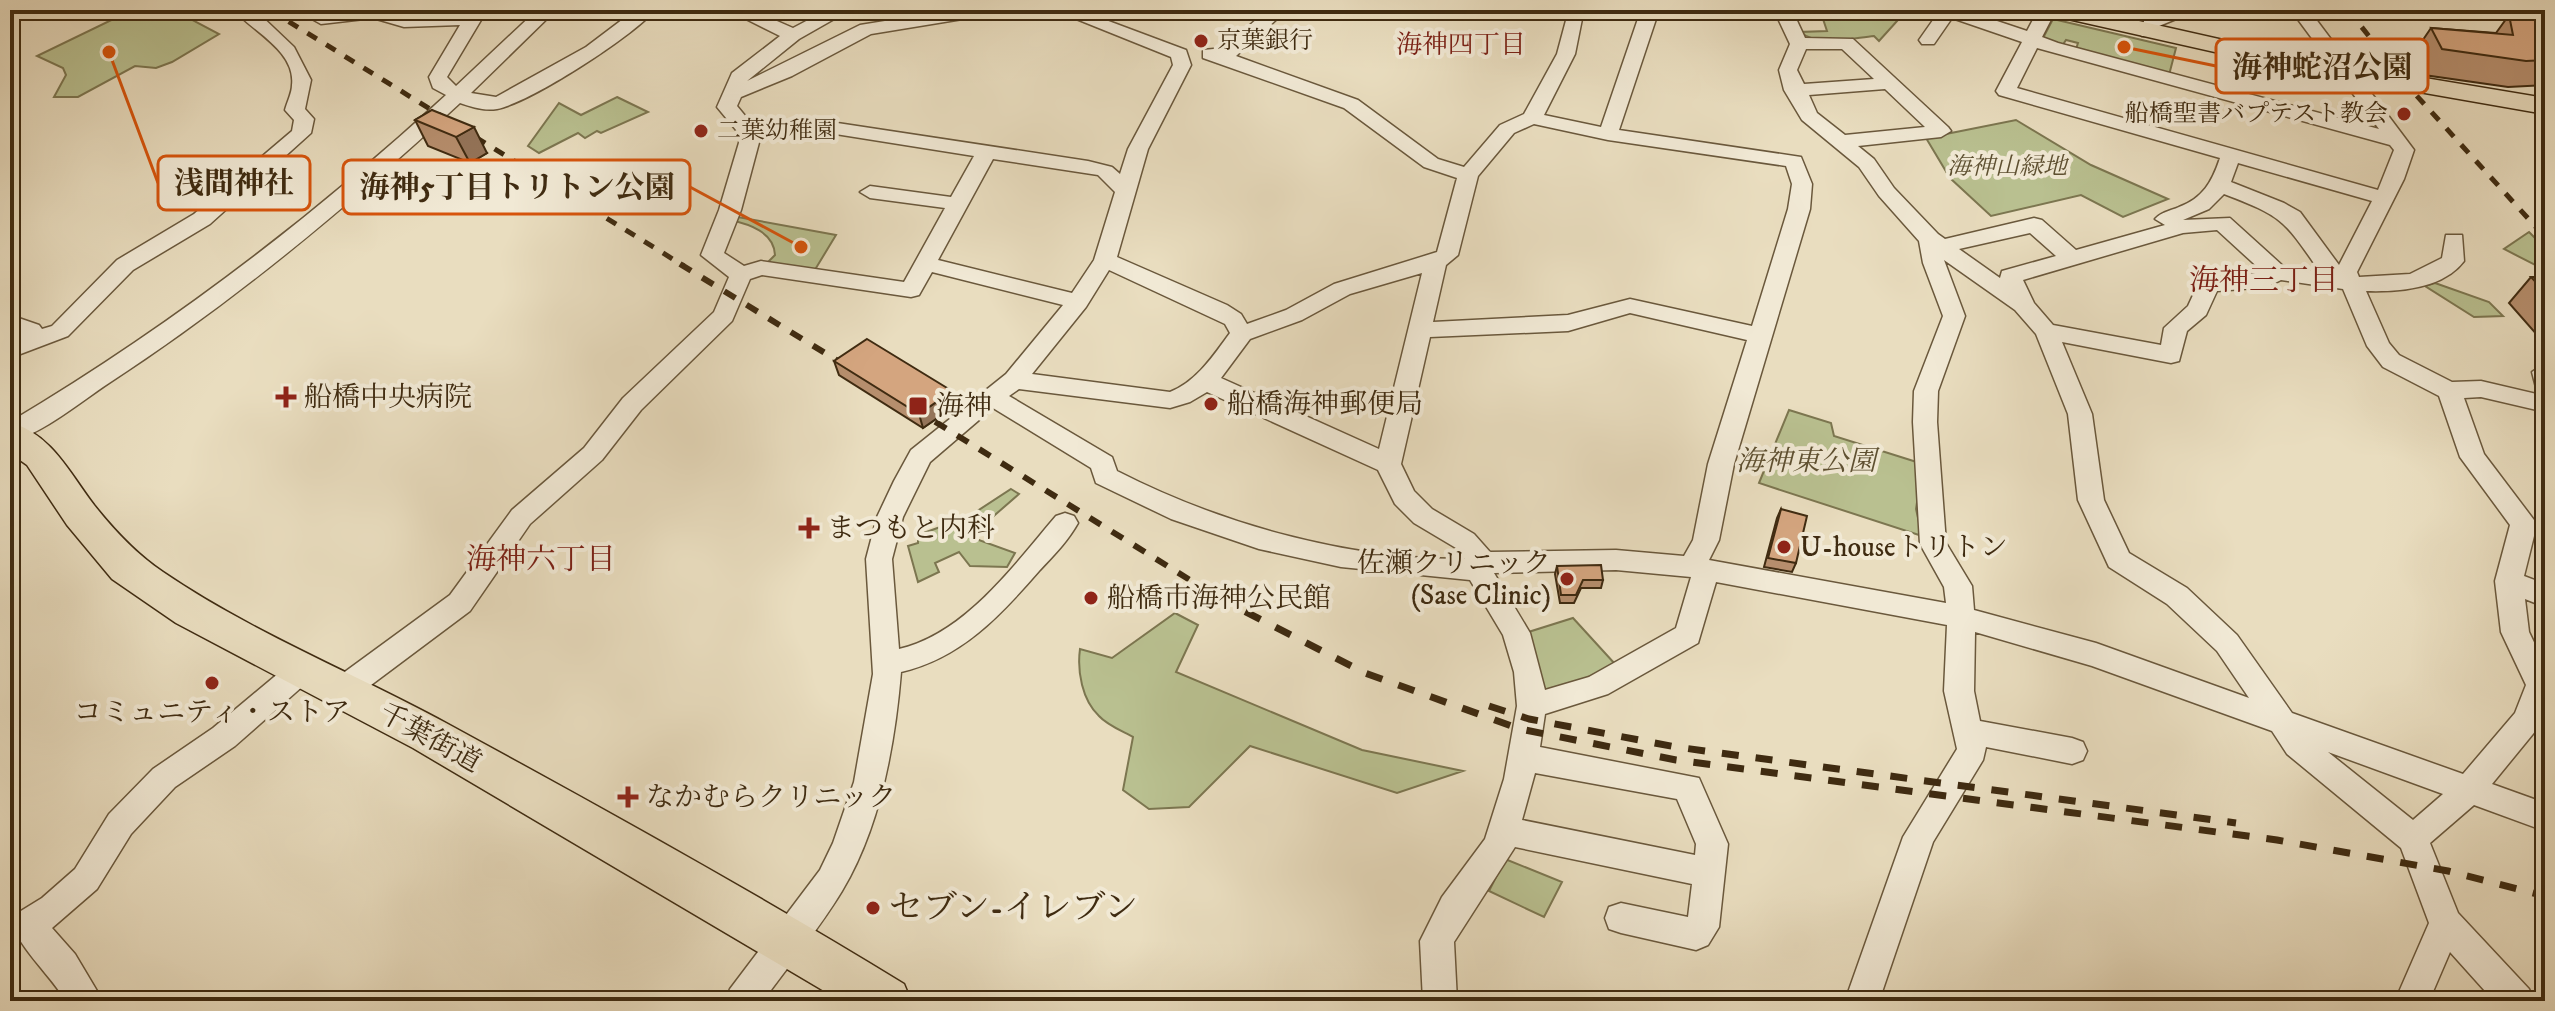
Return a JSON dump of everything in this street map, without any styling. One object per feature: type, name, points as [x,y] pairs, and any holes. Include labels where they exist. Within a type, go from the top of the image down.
[{"type":"highway","name":"千葉街道","points":[[10,434],[40,456],[99,538],[135,576],[190,612],[428,735],[788,940],[886,1001]]},
{"type":"main road","points":[[2059,10],[2348,74],[2545,106]]},
{"type":"street","points":[[19,347],[60,331],[125,265],[202,219],[301,133],[304,119],[295,110],[303,82],[298,62],[285,51],[262,20],[243,10]]},
{"type":"street","points":[[10,434],[120,367],[271,260],[348,196],[547,10]]},
{"type":"street","points":[[475,14],[438,77],[440,84],[457,95],[487,105],[503,101],[593,51],[646,10]]},
{"type":"street","points":[[737,10],[793,35]]},
{"type":"street","points":[[741,275],[712,255],[730,210],[751,135],[727,107],[739,77],[793,35],[841,10]]},
{"type":"street","points":[[734,93],[785,72],[866,29],[941,20],[987,10]]},
{"type":"street","points":[[1074,12],[1181,60],[1229,53],[1278,10]]},
{"type":"street","points":[[1532,118],[1566,54],[1574,17],[1584,10]]},
{"type":"street","points":[[1608,134],[1650,10]]},
{"type":"street","points":[[1783,10],[1799,44],[1788,70],[1794,90],[1809,116],[1867,163],[1886,192],[1936,243],[2024,306],[2046,331],[2080,414],[2091,500],[2119,560],[2177,596],[2227,643],[2298,745],[2413,839],[2445,923],[2517,1001]]},
{"type":"street","points":[[1928,40],[1947,10],[2051,47],[2399,141]]},
{"type":"street","points":[[2047,10],[2006,91],[2384,198]]},
{"type":"street","points":[[2148,32],[2151,23],[2189,10]]},
{"type":"street","points":[[2300,10],[2404,150],[2384,198],[2346,272],[2379,346],[2391,361],[2449,391],[2481,389],[2545,404]]},
{"type":"street","points":[[321,19],[383,11],[381,17],[404,22],[475,14]]},
{"type":"street","points":[[1799,44],[1847,43],[1941,131],[1839,142]]},
{"type":"street","points":[[1215,55],[1351,104],[1431,163],[1468,175]]},
{"type":"street","points":[[742,1001],[831,880],[848,846],[869,782],[887,664],[879,559],[890,517],[920,456],[1014,380],[1078,302],[1105,260],[1147,127],[1181,60]]},
{"type":"street","points":[[1794,90],[1891,83]]},
{"type":"street","points":[[1014,380],[1170,400],[1185,397],[1205,381],[1242,334],[1294,315],[1342,289],[1436,262],[1447,255],[1468,175],[1507,129],[1532,118],[1608,134],[1794,161],[1802,184],[1799,209],[1721,464],[1698,569],[1688,635],[1598,686],[1532,706]]},
{"type":"street","points":[[811,125],[1088,167],[1105,171],[1126,191]]},
{"type":"street","points":[[341,691],[460,603],[521,517],[593,454],[632,404],[724,316],[741,275],[761,268],[907,291],[914,287],[986,152]]},
{"type":"street","points":[[2024,306],[2010,276],[2193,211],[2213,198],[2222,186],[2231,155]]},
{"type":"street","points":[[2222,186],[2277,207],[2292,217],[2328,268],[2353,283]]},
{"type":"street","points":[[870,192],[959,204]]},
{"type":"street","points":[[2068,254],[2182,227],[2222,223],[2276,272],[2353,283],[2418,282],[2438,274],[2453,261],[2454,240]]},
{"type":"street","points":[[1936,243],[2034,225],[2068,254]]},
{"type":"street","points":[[1862,1001],[1919,837],[1972,751],[1959,691],[1961,617],[1958,586],[1933,544],[1930,513],[1926,391],[1954,316],[1934,263],[1936,243]]},
{"type":"street","points":[[1105,260],[1219,310],[1233,319],[1242,334]]},
{"type":"street","points":[[1436,262],[1388,464],[1404,497],[1423,516],[1465,541],[1480,566],[1516,633],[1528,672],[1532,706],[1499,846],[1454,908],[1437,941],[1440,1001]]},
{"type":"street","points":[[926,264],[1078,302]]},
{"type":"street","points":[[2046,331],[2171,355],[2176,328],[2198,310],[2208,285],[2267,280],[2276,272]]},
{"type":"street","points":[[1420,330],[1568,323],[1630,306],[1761,336]]},
{"type":"street","points":[[10,323],[31,330],[19,347]]},
{"type":"street","points":[[2544,372],[2545,385]]},
{"type":"street","points":[[1205,381],[1388,464]]},
{"type":"street","points":[[2413,839],[2468,791],[2527,720],[2542,686],[2515,632],[2509,581],[2534,527],[2473,457],[2449,391]]},
{"type":"street","points":[[991,396],[1103,463],[1105,476],[1133,492],[1236,533],[1285,547],[1345,557],[1480,566],[1616,560],[1698,569],[1961,617],[2096,655],[2276,717],[2468,791],[2545,817]]},
{"type":"street","points":[[887,664],[929,652],[957,635],[1037,556],[1065,523]]},
{"type":"street","points":[[2509,581],[2545,596]]},
{"type":"street","points":[[86,1001],[63,965],[28,925],[54,909],[86,879],[120,824],[164,778],[224,737],[302,670]]},
{"type":"street","points":[[1968,731],[2072,751]]},
{"type":"street","points":[[1522,757],[1688,788],[1712,844],[1703,927],[1696,934],[1621,918]]},
{"type":"street","points":[[1503,830],[1710,873]]},
{"type":"street","points":[[2412,1001],[2445,923]]},
{"type":"green space","points":[[132,10],[181,10],[179,13],[219,34],[172,62],[156,68],[135,66],[78,97],[54,97],[66,75],[63,68],[37,56]]},
{"type":"green space","points":[[1820,10],[1907,10],[1879,41],[1874,36],[1846,40],[1807,37],[1800,32],[1827,31]]},
{"type":"green space","points":[[2053,19],[2176,48],[2169,75],[2076,49],[2078,43],[2066,40],[2062,46],[2043,38]]},
{"type":"green space","points":[[617,97],[648,112],[585,138],[578,133],[539,153],[528,146],[559,103],[581,115]]},
{"type":"green space","name":"海神山緑地","points":[[2016,120],[2091,165],[2168,199],[2123,217],[2081,195],[1991,216],[1950,178],[1926,138]]},
{"type":"green space","points":[[732,216],[836,235],[813,273],[765,265],[775,255],[770,240],[759,230],[730,220]]},
{"type":"green space","points":[[2529,232],[2545,248],[2545,270],[2504,249]]},
{"type":"green space","points":[[2435,283],[2489,302],[2503,316],[2474,317],[2425,286]]},
{"type":"green space","name":"海神東公園","points":[[1789,410],[1831,423],[1834,436],[1923,464],[1916,509],[1922,536],[1759,483]]},
{"type":"green space","points":[[1011,489],[1019,494],[988,521],[976,539],[1015,553],[1007,567],[970,566],[959,552],[935,563],[939,572],[918,582],[908,546],[918,543],[918,535],[968,517]]},
{"type":"green space","points":[[1175,613],[1198,625],[1176,672],[1362,750],[1463,771],[1397,793],[1250,746],[1189,807],[1149,809],[1123,790],[1133,737],[1102,719],[1088,702],[1080,676],[1080,649],[1112,658]]},
{"type":"green space","points":[[1573,618],[1615,664],[1540,701],[1522,634]]},
{"type":"green space","points":[[1505,859],[1562,882],[1544,917],[1489,891]]},
{"type":"building","points":[[2509,15],[2545,21],[2545,60],[2526,61],[2442,49],[2431,28],[2513,35]]},
{"type":"building","points":[[432,110],[474,127],[456,137],[415,120]]},
{"type":"building","points":[[2531,277],[2545,277],[2545,292]]},
{"type":"building","points":[[867,339],[952,391],[919,414],[834,361]]},
{"type":"building","name":"U-houseトリトン","points":[[1781,509],[1807,516],[1796,563],[1768,558]]},
{"type":"building","points":[[1601,565],[1603,580],[1583,580],[1576,595],[1561,595],[1557,566]]},
{"type":"railway","points":[[270,10],[684,266]]},
{"type":"railway","points":[[2348,10],[2416,95],[2545,237]]},
{"type":"railway","points":[[680,264],[856,372]]},
{"type":"railway","points":[[913,408],[1219,598]]},
{"type":"railway","points":[[1215,596],[1365,673],[1520,729],[1676,760],[2277,840],[2448,871],[2545,896]]},
{"type":"railway","points":[[1489,706],[1529,719],[1676,747],[2236,823]]},
{"type":"place","name":"京葉銀行","points":[[1201,41]]},
{"type":"place","name":"海神蛇沼公園","points":[[2124,47]]},
{"type":"place","name":"浅間神社","points":[[109,52]]},
{"type":"place","name":"船橋聖書バプテスト教会","points":[[2404,114]]},
{"type":"place","name":"二葉幼稚園","points":[[701,131]]},
{"type":"place","name":"海神5丁目トリトン公園","points":[[801,247]]},
{"type":"place","name":"船橋中央病院","points":[[286,397]]},
{"type":"place","name":"船橋海神郵便局","points":[[1211,404]]},
{"type":"place","name":"海神","points":[[918,406]]},
{"type":"place","name":"まつもと内科","points":[[809,528]]},
{"type":"place","name":"U-houseトリトン","points":[[1784,547]]},
{"type":"place","name":"佐瀬クリニック (Sase Clinic)","points":[[1567,579]]},
{"type":"place","name":"船橋市海神公民館","points":[[1091,598]]},
{"type":"place","name":"コミュニティ・ストア","points":[[212,683]]},
{"type":"place","name":"なかむらクリニック","points":[[628,797]]},
{"type":"place","name":"セブン-イレブン","points":[[873,908]]},
{"type":"district","name":"海神四丁目","points":[[1461,45]]},
{"type":"district","name":"海神三丁目","points":[[2264,281]]},
{"type":"district","name":"海神六丁目","points":[[541,560]]}]
